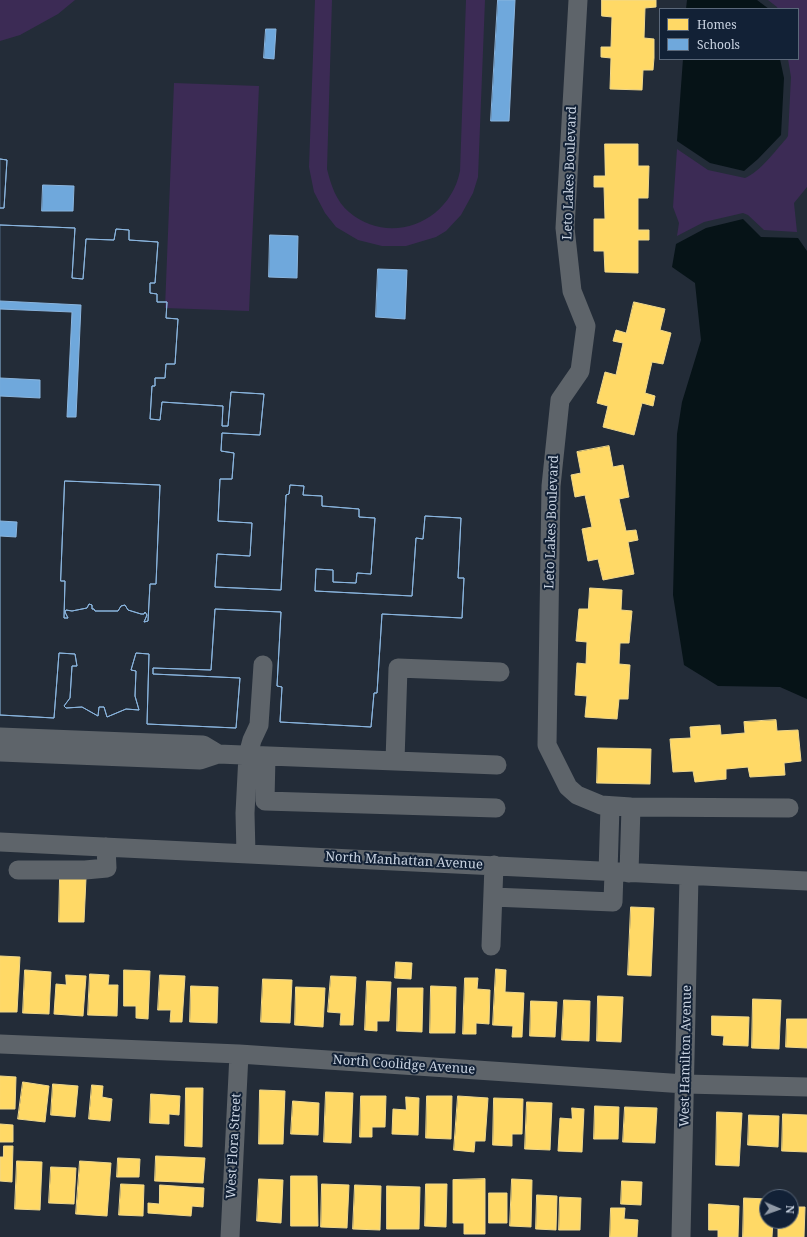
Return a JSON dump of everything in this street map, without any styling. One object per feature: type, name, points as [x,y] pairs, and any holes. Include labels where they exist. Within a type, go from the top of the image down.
[{"type":"street","name":"Leto Lakes Boulevard","points":[[578,0],[565,228],[572,291],[586,326],[580,371],[560,400],[551,486],[547,745],[568,787],[577,795],[597,804],[610,807],[789,808]]},
{"type":"street","points":[[246,854],[245,813],[248,755],[252,740],[259,725],[263,665]]},
{"type":"street","points":[[395,761],[398,668],[500,672]]},
{"type":"street","points":[[0,737],[203,745],[218,754]]},
{"type":"street","points":[[0,752],[200,760],[218,754],[497,765]]},
{"type":"street","points":[[266,756],[265,801],[496,808]]},
{"type":"street","points":[[610,807],[617,872]]},
{"type":"street","points":[[493,897],[613,902],[617,872],[631,807]]},
{"type":"street","name":"North Manhattan Avenue","points":[[0,842],[807,881]]},
{"type":"street","points":[[45,844],[47,870]]},
{"type":"street","points":[[78,845],[79,870]]},
{"type":"street","points":[[18,870],[79,870],[107,868],[106,847]]},
{"type":"street","points":[[491,946],[494,865]]},
{"type":"street","name":"West Hamilton Avenue","points":[[681,1237],[689,876]]},
{"type":"street","name":"North Coolidge Avenue","points":[[0,1044],[239,1054],[685,1084],[807,1087]]},
{"type":"street","name":"West Flora Street","points":[[230,1237],[239,1054]]},
{"type":"shaded area","points":[[0,0],[75,0],[58,14],[20,35],[0,41]]},
{"type":"shaded area","points":[[315,0],[332,0],[327,169],[332,187],[344,208],[365,222],[382,228],[400,228],[416,224],[431,216],[444,204],[454,189],[460,171],[466,0],[485,0],[478,177],[473,193],[461,215],[446,231],[436,237],[406,246],[382,246],[358,240],[336,227],[325,213],[314,192],[309,167]]},
{"type":"shaded area","points":[[687,0],[757,0],[768,8],[686,8]]},
{"type":"shaded area","points":[[768,0],[807,0],[807,187],[794,203],[797,232],[764,230],[748,215],[743,213],[704,222],[677,236],[679,223],[673,207],[677,149],[708,170],[745,178],[762,166],[788,136],[791,77],[788,60],[799,60],[799,8],[777,7]]},
{"type":"shaded area","points":[[683,60],[780,60],[784,78],[781,135],[744,171],[710,163],[677,141]]},
{"type":"shaded area","points":[[174,83],[259,86],[249,311],[165,308]]},
{"type":"shaded area","points":[[743,219],[761,237],[798,238],[807,251],[807,699],[780,687],[718,686],[684,665],[673,595],[677,434],[682,402],[701,340],[695,283],[672,267],[676,244],[706,228]]},
{"type":"building: Homes","points":[[602,0],[656,0],[656,7],[645,8],[644,38],[654,39],[654,58],[653,70],[643,70],[642,90],[610,89],[611,58],[601,57],[601,47],[611,47],[612,17],[602,16]]},
{"type":"building: Homes","points":[[605,144],[638,144],[638,166],[649,166],[648,198],[638,198],[638,230],[649,230],[649,240],[638,240],[638,273],[605,272],[604,251],[594,251],[594,219],[605,219],[604,187],[594,187],[594,176],[605,176]]},
{"type":"building: Homes","points":[[634,302],[665,309],[660,330],[671,333],[663,364],[652,362],[645,393],[655,396],[653,406],[642,403],[634,435],[603,427],[608,406],[597,403],[605,372],[616,375],[623,343],[613,341],[616,330],[626,333]]},
{"type":"building: Homes","points":[[609,446],[613,467],[623,465],[629,497],[619,499],[626,531],[636,530],[638,540],[628,542],[634,574],[603,580],[598,559],[588,561],[582,529],[592,527],[585,495],[575,497],[571,475],[581,473],[577,452]]},
{"type":"building: Homes","points":[[590,588],[622,590],[621,610],[632,611],[629,643],[620,643],[619,664],[630,665],[628,699],[619,699],[617,719],[585,717],[587,696],[575,695],[577,663],[586,664],[587,642],[576,641],[579,609],[588,609]]},
{"type":"building: Homes","points":[[776,720],[777,731],[798,730],[801,761],[784,763],[785,775],[750,777],[748,767],[726,769],[726,779],[695,782],[693,771],[673,772],[670,739],[691,738],[690,727],[720,725],[721,735],[745,733],[744,722]]},
{"type":"building: Homes","points":[[598,748],[651,749],[650,784],[597,783]]},
{"type":"building: Homes","points":[[60,877],[86,878],[84,922],[59,922]]},
{"type":"building: Homes","points":[[631,907],[654,908],[651,976],[628,975]]},
{"type":"building: Homes","points":[[0,956],[20,957],[17,1012],[0,1012]]},
{"type":"building: Homes","points":[[396,962],[412,963],[411,979],[395,978]]},
{"type":"building: Homes","points":[[496,969],[506,970],[505,992],[524,993],[522,1037],[512,1037],[513,1026],[493,1025]]},
{"type":"building: Homes","points":[[25,970],[51,972],[49,1014],[23,1013]]},
{"type":"building: Homes","points":[[124,970],[150,971],[148,1019],[136,1018],[136,1006],[124,1006]]},
{"type":"building: Homes","points":[[90,974],[109,975],[108,985],[118,985],[117,1016],[88,1015]]},
{"type":"building: Homes","points":[[66,975],[86,976],[83,1016],[54,1014],[56,984],[66,985]]},
{"type":"building: Homes","points":[[160,975],[185,976],[182,1022],[170,1022],[171,1010],[158,1010]]},
{"type":"building: Homes","points":[[331,976],[356,977],[353,1025],[340,1025],[341,1013],[328,1012]]},
{"type":"building: Homes","points":[[465,978],[478,978],[477,989],[490,990],[489,1024],[476,1023],[476,1034],[463,1034]]},
{"type":"building: Homes","points":[[263,979],[292,980],[290,1023],[261,1022]]},
{"type":"building: Homes","points":[[367,981],[391,982],[389,1021],[377,1021],[377,1031],[365,1030]]},
{"type":"building: Homes","points":[[191,986],[218,987],[217,1023],[190,1022]]},
{"type":"building: Homes","points":[[431,986],[456,987],[455,1033],[430,1033]]},
{"type":"building: Homes","points":[[296,987],[325,988],[323,1027],[295,1025]]},
{"type":"building: Homes","points":[[398,988],[423,988],[422,1032],[397,1031]]},
{"type":"building: Homes","points":[[598,996],[623,997],[621,1042],[597,1041]]},
{"type":"building: Homes","points":[[753,999],[781,1000],[779,1049],[752,1048]]},
{"type":"building: Homes","points":[[564,1000],[590,1001],[589,1041],[562,1040]]},
{"type":"building: Homes","points":[[531,1001],[557,1002],[555,1037],[530,1036]]},
{"type":"building: Homes","points":[[712,1016],[749,1017],[748,1046],[723,1045],[724,1036],[712,1035]]},
{"type":"building: Homes","points":[[787,1019],[807,1019],[807,1048],[786,1047]]},
{"type":"building: Homes","points":[[0,1076],[16,1077],[15,1109],[0,1109]]},
{"type":"building: Homes","points":[[23,1082],[49,1086],[45,1122],[18,1119]]},
{"type":"building: Homes","points":[[53,1084],[78,1086],[75,1117],[51,1115]]},
{"type":"building: Homes","points":[[92,1085],[103,1086],[102,1097],[112,1099],[110,1121],[89,1119]]},
{"type":"building: Homes","points":[[186,1088],[203,1088],[202,1147],[185,1146]]},
{"type":"building: Homes","points":[[260,1090],[285,1091],[283,1144],[259,1144]]},
{"type":"building: Homes","points":[[326,1092],[353,1093],[351,1143],[324,1142]]},
{"type":"building: Homes","points":[[151,1094],[180,1096],[179,1115],[169,1114],[169,1124],[150,1123]]},
{"type":"building: Homes","points":[[361,1096],[386,1096],[385,1127],[372,1127],[372,1137],[360,1137]]},
{"type":"building: Homes","points":[[427,1096],[452,1096],[451,1139],[426,1138]]},
{"type":"building: Homes","points":[[458,1096],[488,1098],[485,1141],[475,1141],[474,1152],[454,1150]]},
{"type":"building: Homes","points":[[406,1097],[419,1098],[418,1135],[392,1134],[393,1109],[406,1110]]},
{"type":"building: Homes","points":[[494,1098],[523,1099],[522,1134],[512,1134],[512,1146],[493,1145]]},
{"type":"building: Homes","points":[[293,1101],[319,1103],[318,1135],[291,1134]]},
{"type":"building: Homes","points":[[527,1102],[552,1103],[550,1150],[525,1149]]},
{"type":"building: Homes","points":[[595,1106],[619,1107],[618,1139],[594,1139]]},
{"type":"building: Homes","points":[[625,1107],[657,1108],[655,1143],[623,1142]]},
{"type":"building: Homes","points":[[572,1108],[584,1109],[582,1152],[558,1151],[560,1118],[572,1119]]},
{"type":"building: Homes","points":[[717,1112],[742,1113],[739,1166],[716,1165]]},
{"type":"building: Homes","points":[[783,1114],[807,1115],[807,1152],[782,1151]]},
{"type":"building: Homes","points":[[749,1115],[779,1116],[778,1147],[748,1145]]},
{"type":"building: Homes","points":[[0,1124],[13,1125],[13,1142],[0,1142]]},
{"type":"building: Homes","points":[[4,1146],[13,1146],[12,1182],[0,1181],[0,1157],[3,1157]]},
{"type":"building: Homes","points":[[156,1156],[205,1158],[203,1183],[155,1181]]},
{"type":"building: Homes","points":[[118,1158],[140,1159],[139,1177],[117,1177]]},
{"type":"building: Homes","points":[[17,1161],[42,1162],[40,1210],[15,1209]]},
{"type":"building: Homes","points":[[80,1161],[111,1163],[107,1216],[76,1214]]},
{"type":"building: Homes","points":[[51,1167],[76,1168],[74,1204],[49,1203]]},
{"type":"building: Homes","points":[[291,1176],[317,1176],[318,1226],[291,1226]]},
{"type":"building: Homes","points":[[259,1179],[283,1180],[281,1223],[257,1221]]},
{"type":"building: Homes","points":[[485,1179],[485,1234],[464,1234],[464,1223],[453,1223],[453,1180]]},
{"type":"building: Homes","points":[[512,1179],[532,1180],[531,1227],[510,1226]]},
{"type":"building: Homes","points":[[622,1181],[642,1182],[641,1205],[621,1204]]},
{"type":"building: Homes","points":[[121,1184],[144,1185],[143,1216],[119,1215]]},
{"type":"building: Homes","points":[[322,1184],[349,1185],[347,1228],[321,1227]]},
{"type":"building: Homes","points":[[426,1184],[447,1184],[446,1227],[425,1226]]},
{"type":"building: Homes","points":[[160,1185],[204,1188],[203,1207],[192,1206],[191,1216],[148,1213],[148,1203],[159,1204]]},
{"type":"building: Homes","points":[[355,1185],[381,1186],[380,1230],[353,1229]]},
{"type":"building: Homes","points":[[387,1186],[420,1187],[419,1229],[387,1229]]},
{"type":"building: Homes","points":[[489,1193],[507,1193],[507,1223],[489,1223]]},
{"type":"building: Homes","points":[[537,1195],[557,1196],[556,1230],[536,1229]]},
{"type":"building: Homes","points":[[560,1197],[581,1198],[580,1230],[559,1230]]},
{"type":"building: Homes","points":[[744,1198],[759,1199],[759,1229],[772,1229],[772,1237],[743,1237]]},
{"type":"building: Homes","points":[[709,1204],[739,1206],[738,1237],[718,1237],[718,1230],[709,1230]]},
{"type":"building: Homes","points":[[799,1207],[805,1207],[804,1237],[778,1237],[778,1229],[799,1229]]},
{"type":"building: Homes","points":[[611,1208],[625,1208],[624,1219],[638,1220],[637,1237],[610,1237]]},
{"type":"building: Schools","points":[[498,0],[515,0],[509,121],[491,121]]},
{"type":"building: Schools","points":[[266,29],[276,29],[274,59],[264,58]]},
{"type":"building: Schools","points":[[0,159],[7,160],[4,208],[0,208]]},
{"type":"building: Schools","points":[[0,159],[7,160],[4,208],[0,208]]},
{"type":"building: Schools","points":[[43,185],[74,186],[73,211],[42,211]]},
{"type":"building: Schools","points":[[0,225],[75,228],[72,278],[83,279],[86,239],[114,240],[116,229],[129,230],[129,240],[158,242],[155,283],[150,283],[150,293],[157,294],[157,302],[167,302],[166,318],[178,319],[175,364],[166,364],[165,378],[155,378],[155,386],[152,386],[150,419],[160,420],[162,402],[223,406],[222,426],[228,426],[231,392],[264,394],[260,435],[222,433],[221,451],[234,453],[232,479],[220,479],[218,521],[252,523],[250,556],[217,554],[215,587],[281,590],[286,495],[289,494],[290,485],[304,486],[303,495],[322,496],[322,506],[359,509],[359,517],[375,518],[371,574],[357,573],[356,583],[333,582],[333,570],[316,569],[315,591],[412,596],[416,538],[423,539],[425,516],[461,518],[458,578],[464,578],[462,618],[382,614],[377,693],[374,693],[371,727],[280,722],[282,687],[277,686],[281,612],[215,609],[211,670],[153,668],[153,674],[240,678],[236,728],[147,724],[149,654],[136,653],[131,670],[136,671],[135,696],[139,710],[126,709],[107,717],[104,707],[99,707],[98,716],[82,707],[66,708],[64,706],[70,698],[72,666],[77,666],[75,654],[59,653],[54,718],[0,715],[0,536],[16,537],[17,522],[0,521],[0,396],[40,398],[40,380],[0,378],[0,309],[72,312],[67,417],[76,417],[81,305],[0,301]],"holes":[[[65,481],[160,485],[156,584],[150,584],[148,621],[144,622],[147,615],[145,612],[144,614],[141,614],[128,610],[125,605],[121,606],[118,611],[95,611],[92,609],[92,605],[89,604],[87,608],[72,611],[66,610],[65,612],[68,618],[64,618],[65,581],[61,581]]]},
{"type":"building: Schools","points":[[0,225],[75,228],[72,278],[83,279],[86,239],[114,240],[116,229],[129,230],[129,240],[158,242],[155,283],[150,283],[150,293],[157,294],[157,302],[167,302],[166,318],[178,319],[175,364],[166,364],[165,378],[155,378],[155,386],[152,386],[150,419],[160,420],[162,402],[223,406],[222,426],[228,426],[231,392],[264,394],[260,435],[222,433],[221,451],[234,453],[232,479],[220,479],[218,521],[252,523],[250,556],[217,554],[215,587],[281,590],[286,495],[289,494],[290,485],[304,486],[303,495],[322,496],[322,506],[359,509],[359,517],[375,518],[371,574],[357,573],[356,583],[333,582],[333,570],[316,569],[315,591],[412,596],[416,538],[423,539],[425,516],[461,518],[458,578],[464,578],[462,618],[382,614],[377,693],[374,693],[371,727],[280,722],[282,687],[277,686],[281,612],[215,609],[211,670],[153,668],[153,674],[240,678],[236,728],[147,724],[149,654],[136,653],[131,670],[136,671],[135,696],[139,710],[126,709],[107,717],[104,707],[99,707],[98,716],[82,707],[66,708],[64,706],[70,698],[72,666],[77,666],[75,654],[59,653],[54,718],[0,715]],"holes":[[[65,481],[160,485],[156,584],[150,584],[148,621],[144,622],[147,615],[145,612],[144,614],[141,614],[128,610],[125,605],[121,606],[118,611],[95,611],[92,609],[92,605],[89,604],[87,608],[72,611],[66,610],[65,612],[68,618],[64,618],[65,581],[61,581]]]},
{"type":"building: Schools","points":[[270,235],[298,236],[297,278],[269,277]]},
{"type":"building: Schools","points":[[378,269],[407,270],[405,319],[376,317]]}]
